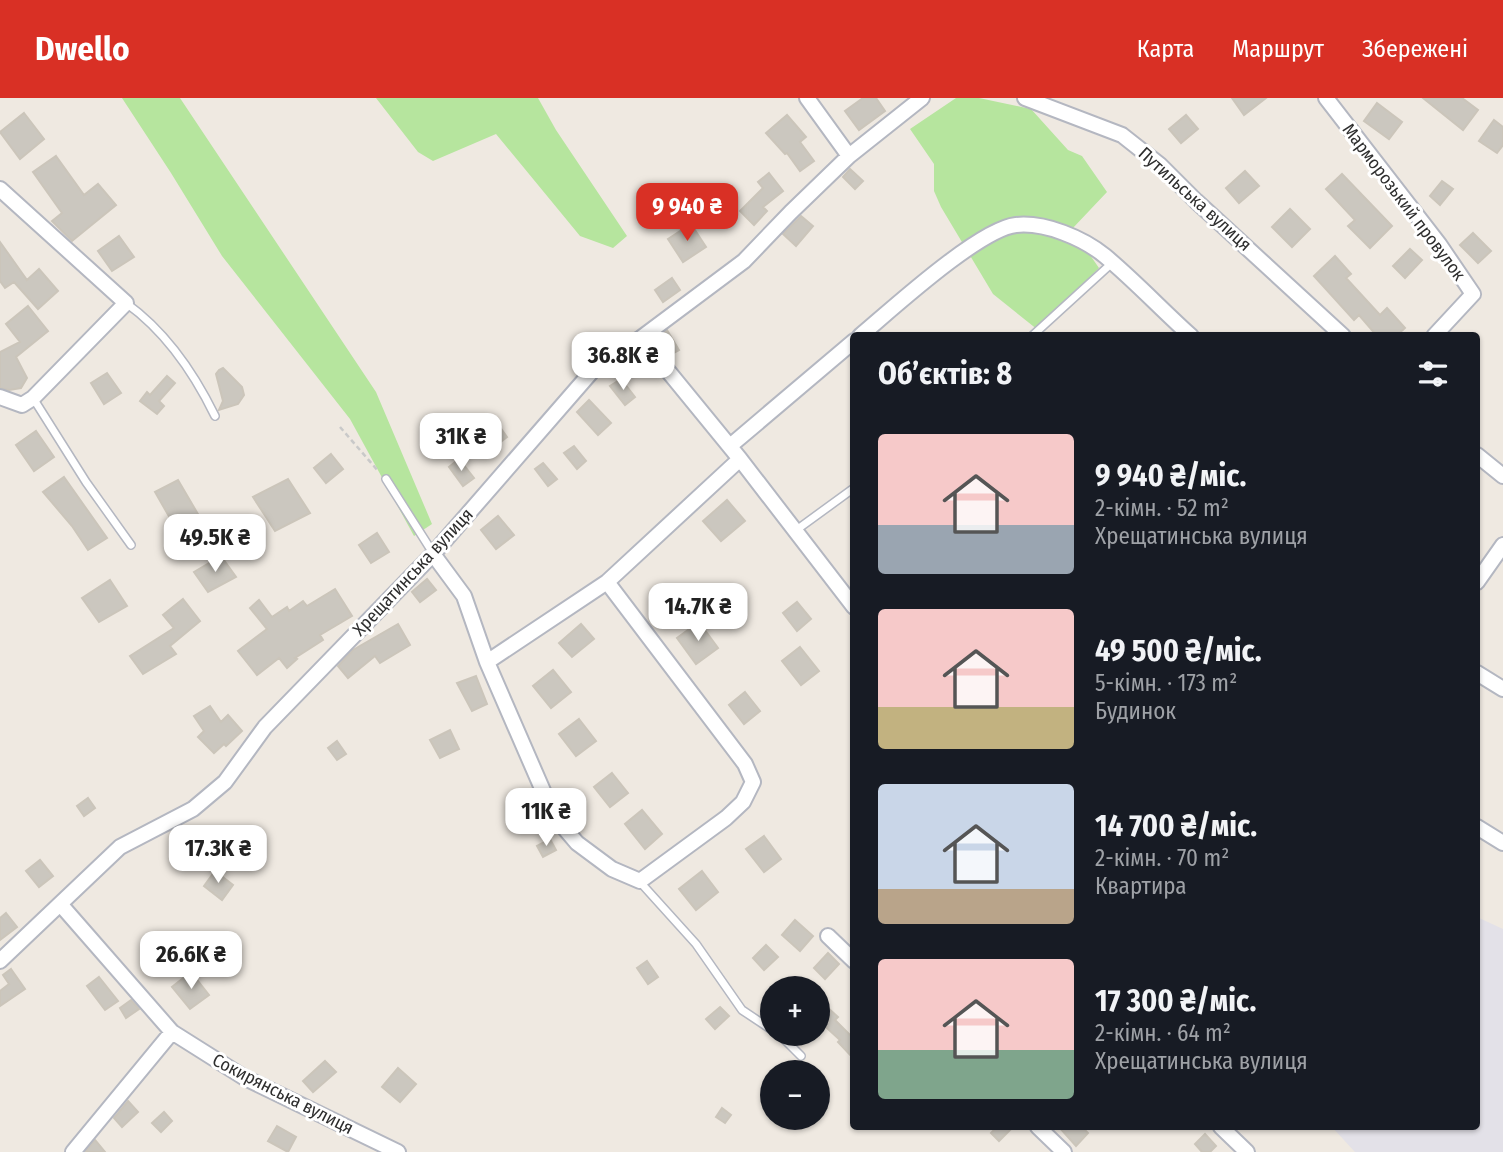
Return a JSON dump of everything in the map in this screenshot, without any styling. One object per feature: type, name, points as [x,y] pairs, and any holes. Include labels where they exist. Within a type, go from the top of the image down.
[{"type":"street","points":[[807,98],[849,156]]},
{"type":"street","name":"Хрещатинська вулиця","points":[[0,961],[120,847],[193,809],[225,782],[265,727],[433,554],[594,369],[641,338],[744,261],[849,156],[922,98]]},
{"type":"street","name":"Путильська вулиця","points":[[1025,98],[1122,135],[1160,165],[1339,332]]},
{"type":"street","name":"Марморозький провулок","points":[[1325,98],[1439,244],[1473,294],[1438,332]]},
{"type":"street","points":[[0,189],[126,303],[33,398],[22,405],[0,397]]},
{"type":"street","points":[[865,332],[988,235],[1015,225],[1063,232],[1103,254],[1187,332]]},
{"type":"street","points":[[641,338],[730,446],[850,602]]},
{"type":"street","points":[[730,446],[850,344]]},
{"type":"street","points":[[1480,457],[1502,473]]},
{"type":"street","points":[[487,662],[607,582],[740,459]]},
{"type":"street","points":[[1480,578],[1503,545]]},
{"type":"street","points":[[433,554],[464,596],[487,662],[554,816],[577,843],[612,869],[640,881],[726,818],[743,802],[753,782],[745,764],[607,582]]},
{"type":"street","points":[[1480,675],[1503,689]]},
{"type":"street","points":[[1480,829],[1503,843]]},
{"type":"street","name":"Сокирянська вулиця","points":[[61,905],[172,1032],[245,1078],[398,1152]]},
{"type":"street","points":[[828,936],[850,957]]},
{"type":"street","points":[[73,1152],[172,1032]]},
{"type":"street","points":[[1041,1130],[1064,1152]]},
{"type":"street","points":[[1224,1130],[1247,1152]]},
{"type":"lane","points":[[1036,332],[1112,263]]},
{"type":"lane","points":[[126,303],[180,356],[215,416]]},
{"type":"lane","points":[[33,398],[86,482],[131,545]]},
{"type":"lane","points":[[386,480],[433,554]]},
{"type":"lane","points":[[795,532],[850,491]]},
{"type":"lane","points":[[640,881],[696,944],[742,1010],[760,1022]]},
{"type":"lane","points":[[791,1046],[801,1056]]},
{"type":"path","points":[[340,427],[348,433],[386,480]]},
{"type":"shaded area","points":[[1480,918],[1503,929],[1503,1152],[1355,1152],[1335,1130],[1480,1130]]},
{"type":"green space","points":[[122,98],[180,98],[376,392],[432,524],[414,536],[350,419],[222,256]]},
{"type":"green space","points":[[376,98],[538,98],[556,130],[627,236],[613,248],[580,236],[496,134],[433,161],[418,152]]},
{"type":"green space","points":[[956,98],[979,98],[1031,109],[1068,150],[1082,156],[1107,192],[1072,229],[1099,268],[1038,330],[993,294],[941,207],[934,191],[934,164],[910,129]]},
{"type":"building","points":[[863,98],[876,98],[885,111],[859,130],[845,111]]},
{"type":"building","points":[[1232,98],[1266,98],[1244,115]]},
{"type":"building","points":[[1423,98],[1462,98],[1478,110],[1463,130]]},
{"type":"building","points":[[1377,103],[1402,122],[1389,139],[1364,121]]},
{"type":"building","points":[[24,113],[44,139],[20,159],[0,132]]},
{"type":"building","points":[[787,115],[806,137],[800,142],[814,161],[800,171],[787,153],[785,154],[766,133]]},
{"type":"building","points":[[1186,115],[1198,129],[1181,143],[1169,129]]},
{"type":"building","points":[[1494,120],[1503,127],[1503,145],[1497,153],[1479,141]]},
{"type":"building","points":[[56,156],[84,195],[98,184],[116,205],[72,241],[52,221],[62,213],[33,172]]},
{"type":"building","points":[[850,169],[863,181],[855,189],[843,177]]},
{"type":"building","points":[[1245,171],[1259,186],[1239,203],[1226,188]]},
{"type":"building","points":[[769,173],[783,191],[763,207],[767,211],[754,225],[740,211],[763,188],[758,182]]},
{"type":"building","points":[[1342,174],[1392,226],[1370,248],[1348,226],[1355,220],[1326,189]]},
{"type":"building","points":[[1442,181],[1453,189],[1440,205],[1430,196]]},
{"type":"building","points":[[1290,209],[1310,229],[1292,247],[1272,227]]},
{"type":"building","points":[[801,216],[813,226],[796,246],[783,234]]},
{"type":"building","points":[[691,224],[706,247],[683,262],[668,239]]},
{"type":"building","points":[[1473,233],[1491,251],[1478,263],[1460,245]]},
{"type":"building","points":[[119,236],[134,257],[112,271],[98,251]]},
{"type":"building","points":[[0,242],[27,280],[39,269],[58,291],[38,309],[14,282],[5,288],[0,281]]},
{"type":"building","points":[[1410,249],[1422,260],[1405,278],[1393,266]]},
{"type":"building","points":[[1335,256],[1351,274],[1346,278],[1380,315],[1387,308],[1405,328],[1400,332],[1374,332],[1359,315],[1354,320],[1314,276]]},
{"type":"building","points":[[672,278],[680,290],[663,302],[655,290]]},
{"type":"building","points":[[28,306],[48,331],[16,357],[27,378],[21,388],[0,388],[0,352],[20,342],[6,324]]},
{"type":"building","points":[[667,330],[679,350],[668,356],[657,338]]},
{"type":"building","points":[[638,352],[649,366],[634,377],[622,362]]},
{"type":"building","points":[[223,368],[242,387],[244,395],[238,404],[219,410],[223,401],[216,374]]},
{"type":"building","points":[[107,373],[121,393],[104,404],[91,383]]},
{"type":"building","points":[[167,376],[175,383],[159,401],[164,406],[157,414],[140,401],[147,392],[150,395]]},
{"type":"building","points":[[621,379],[635,397],[625,405],[610,386]]},
{"type":"building","points":[[589,400],[611,423],[598,435],[577,412]]},
{"type":"building","points":[[495,420],[507,437],[490,450],[478,433]]},
{"type":"building","points":[[36,431],[54,457],[34,471],[16,445]]},
{"type":"building","points":[[574,446],[586,461],[577,469],[564,453]]},
{"type":"building","points":[[331,454],[343,469],[326,483],[314,468]]},
{"type":"building","points":[[459,459],[474,478],[463,486],[449,467]]},
{"type":"building","points":[[543,463],[557,479],[548,486],[535,469]]},
{"type":"building","points":[[64,477],[107,538],[88,550],[43,492]]},
{"type":"building","points":[[288,479],[310,513],[275,531],[253,497]]},
{"type":"building","points":[[178,480],[202,521],[178,532],[155,492]]},
{"type":"building","points":[[727,500],[745,521],[721,541],[703,521]]},
{"type":"building","points":[[498,516],[514,535],[496,549],[481,530]]},
{"type":"building","points":[[377,533],[389,552],[371,563],[359,545]]},
{"type":"building","points":[[221,556],[236,577],[208,592],[194,572]]},
{"type":"building","points":[[427,579],[436,590],[420,602],[412,592]]},
{"type":"building","points":[[110,580],[127,606],[99,622],[82,598]]},
{"type":"building","points":[[335,589],[352,616],[320,635],[323,640],[295,658],[297,659],[287,668],[279,658],[257,675],[238,651],[267,629],[250,608],[259,600],[272,617],[287,607],[289,611],[303,601],[307,606]]},
{"type":"building","points":[[183,599],[200,621],[170,646],[176,654],[143,674],[130,656],[174,628],[163,615]]},
{"type":"building","points":[[797,602],[811,619],[797,631],[783,613]]},
{"type":"building","points":[[699,622],[718,648],[696,664],[677,638]]},
{"type":"building","points":[[398,624],[410,645],[380,663],[375,656],[348,678],[338,666],[353,650]]},
{"type":"building","points":[[581,624],[594,639],[572,657],[559,643]]},
{"type":"building","points":[[800,647],[819,671],[801,685],[782,661]]},
{"type":"building","points":[[553,670],[571,692],[551,708],[533,686]]},
{"type":"building","points":[[476,676],[487,704],[472,711],[457,683]]},
{"type":"building","points":[[745,692],[760,711],[744,724],[729,705]]},
{"type":"building","points":[[210,706],[221,722],[228,715],[242,731],[214,753],[198,737],[204,731],[194,716]]},
{"type":"building","points":[[579,719],[596,741],[576,756],[559,734]]},
{"type":"building","points":[[450,730],[459,749],[440,758],[430,740]]},
{"type":"building","points":[[337,741],[346,754],[337,760],[328,748]]},
{"type":"building","points":[[612,773],[628,793],[610,807],[594,787]]},
{"type":"building","points":[[88,798],[95,808],[84,816],[77,806]]},
{"type":"building","points":[[642,810],[662,834],[645,849],[625,824]]},
{"type":"building","points":[[764,836],[781,859],[764,872],[746,849]]},
{"type":"building","points":[[550,839],[556,850],[543,857],[537,846]]},
{"type":"building","points":[[40,860],[53,876],[39,887],[26,871]]},
{"type":"building","points":[[215,871],[233,885],[222,900],[204,886]]},
{"type":"building","points":[[702,871],[718,892],[696,910],[679,889]]},
{"type":"building","points":[[6,913],[17,927],[0,940],[0,918]]},
{"type":"building","points":[[795,920],[813,936],[800,951],[782,935]]},
{"type":"building","points":[[766,945],[778,957],[764,970],[753,958]]},
{"type":"building","points":[[828,953],[839,964],[828,976],[822,976],[814,968]]},
{"type":"building","points":[[647,961],[658,977],[648,984],[637,968]]},
{"type":"building","points":[[11,969],[25,989],[0,1006],[0,991],[9,984],[3,975]]},
{"type":"building","points":[[191,972],[209,995],[190,1009],[172,987]]},
{"type":"building","points":[[99,977],[118,1001],[105,1010],[87,986]]},
{"type":"building","points":[[131,1000],[139,1009],[126,1018],[120,1008]]},
{"type":"building","points":[[720,1007],[729,1016],[715,1029],[706,1019]]},
{"type":"building","points":[[830,1010],[838,1017],[835,1020],[850,1035],[850,1055],[838,1042],[840,1040],[830,1031]]},
{"type":"building","points":[[325,1061],[336,1072],[313,1092],[303,1081]]},
{"type":"building","points":[[398,1068],[416,1084],[400,1102],[382,1087]]},
{"type":"building","points":[[128,1101],[138,1112],[122,1127],[114,1118]]},
{"type":"building","points":[[722,1108],[731,1115],[725,1123],[716,1117]]},
{"type":"building","points":[[164,1112],[172,1121],[161,1132],[152,1123]]},
{"type":"building","points":[[277,1126],[296,1137],[288,1152],[268,1141]]},
{"type":"building","points":[[994,1130],[1010,1130],[999,1141],[991,1133]]},
{"type":"building","points":[[1062,1130],[1085,1130],[1088,1133],[1076,1146]]},
{"type":"building","points":[[1205,1134],[1216,1146],[1210,1152],[1202,1152],[1195,1144]]},
{"type":"building","points":[[95,1140],[105,1152],[85,1152]]}]
